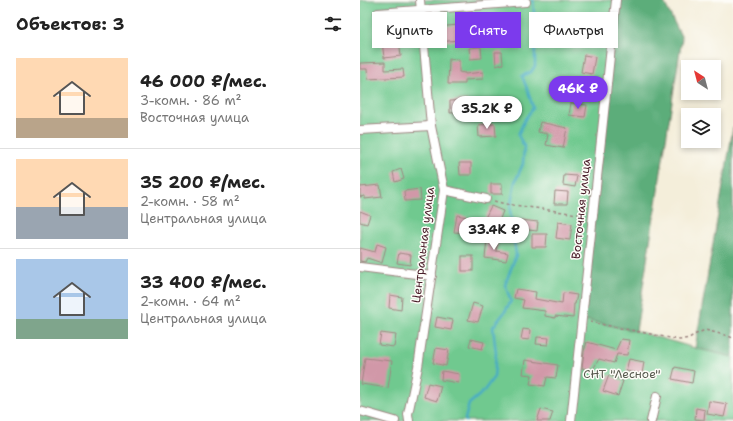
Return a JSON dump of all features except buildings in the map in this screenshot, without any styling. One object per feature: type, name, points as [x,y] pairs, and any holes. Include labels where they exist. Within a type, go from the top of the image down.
[{"type":"street","name":"Центральная улица","points":[[410,421],[408,414],[418,367],[444,190],[431,126],[420,0]]},
{"type":"street","name":"Восточная улица","points":[[571,421],[616,0]]},
{"type":"street","points":[[392,12],[526,2]]},
{"type":"street","points":[[360,130],[431,126]]},
{"type":"street","points":[[444,190],[486,199]]},
{"type":"street","points":[[360,267],[432,276]]},
{"type":"street","points":[[651,421],[657,396]]},
{"type":"street","points":[[360,410],[395,421]]},
{"type":"path","points":[[486,199],[517,206],[593,216]]},
{"type":"path","points":[[582,320],[680,340],[689,338],[705,330],[733,338]]},
{"type":"green space","name":"СНТ \"Лесное\"","points":[[360,0],[616,0],[615,12],[529,12],[529,48],[611,48],[582,319],[636,331],[733,357],[733,421],[360,421]]},
{"type":"green space","points":[[616,0],[663,0],[682,38],[636,331],[582,319],[611,48],[618,48],[618,12],[615,12]]},
{"type":"green space","points":[[733,128],[733,357],[695,348]]},
{"type":"waterway","points":[[466,421],[465,419],[469,404],[483,392],[494,377],[496,353],[493,327],[511,301],[505,285],[516,255],[510,210],[515,182],[523,164],[524,146],[518,135],[525,119],[533,108],[522,76],[531,72],[535,66],[537,36],[533,0]]}]
